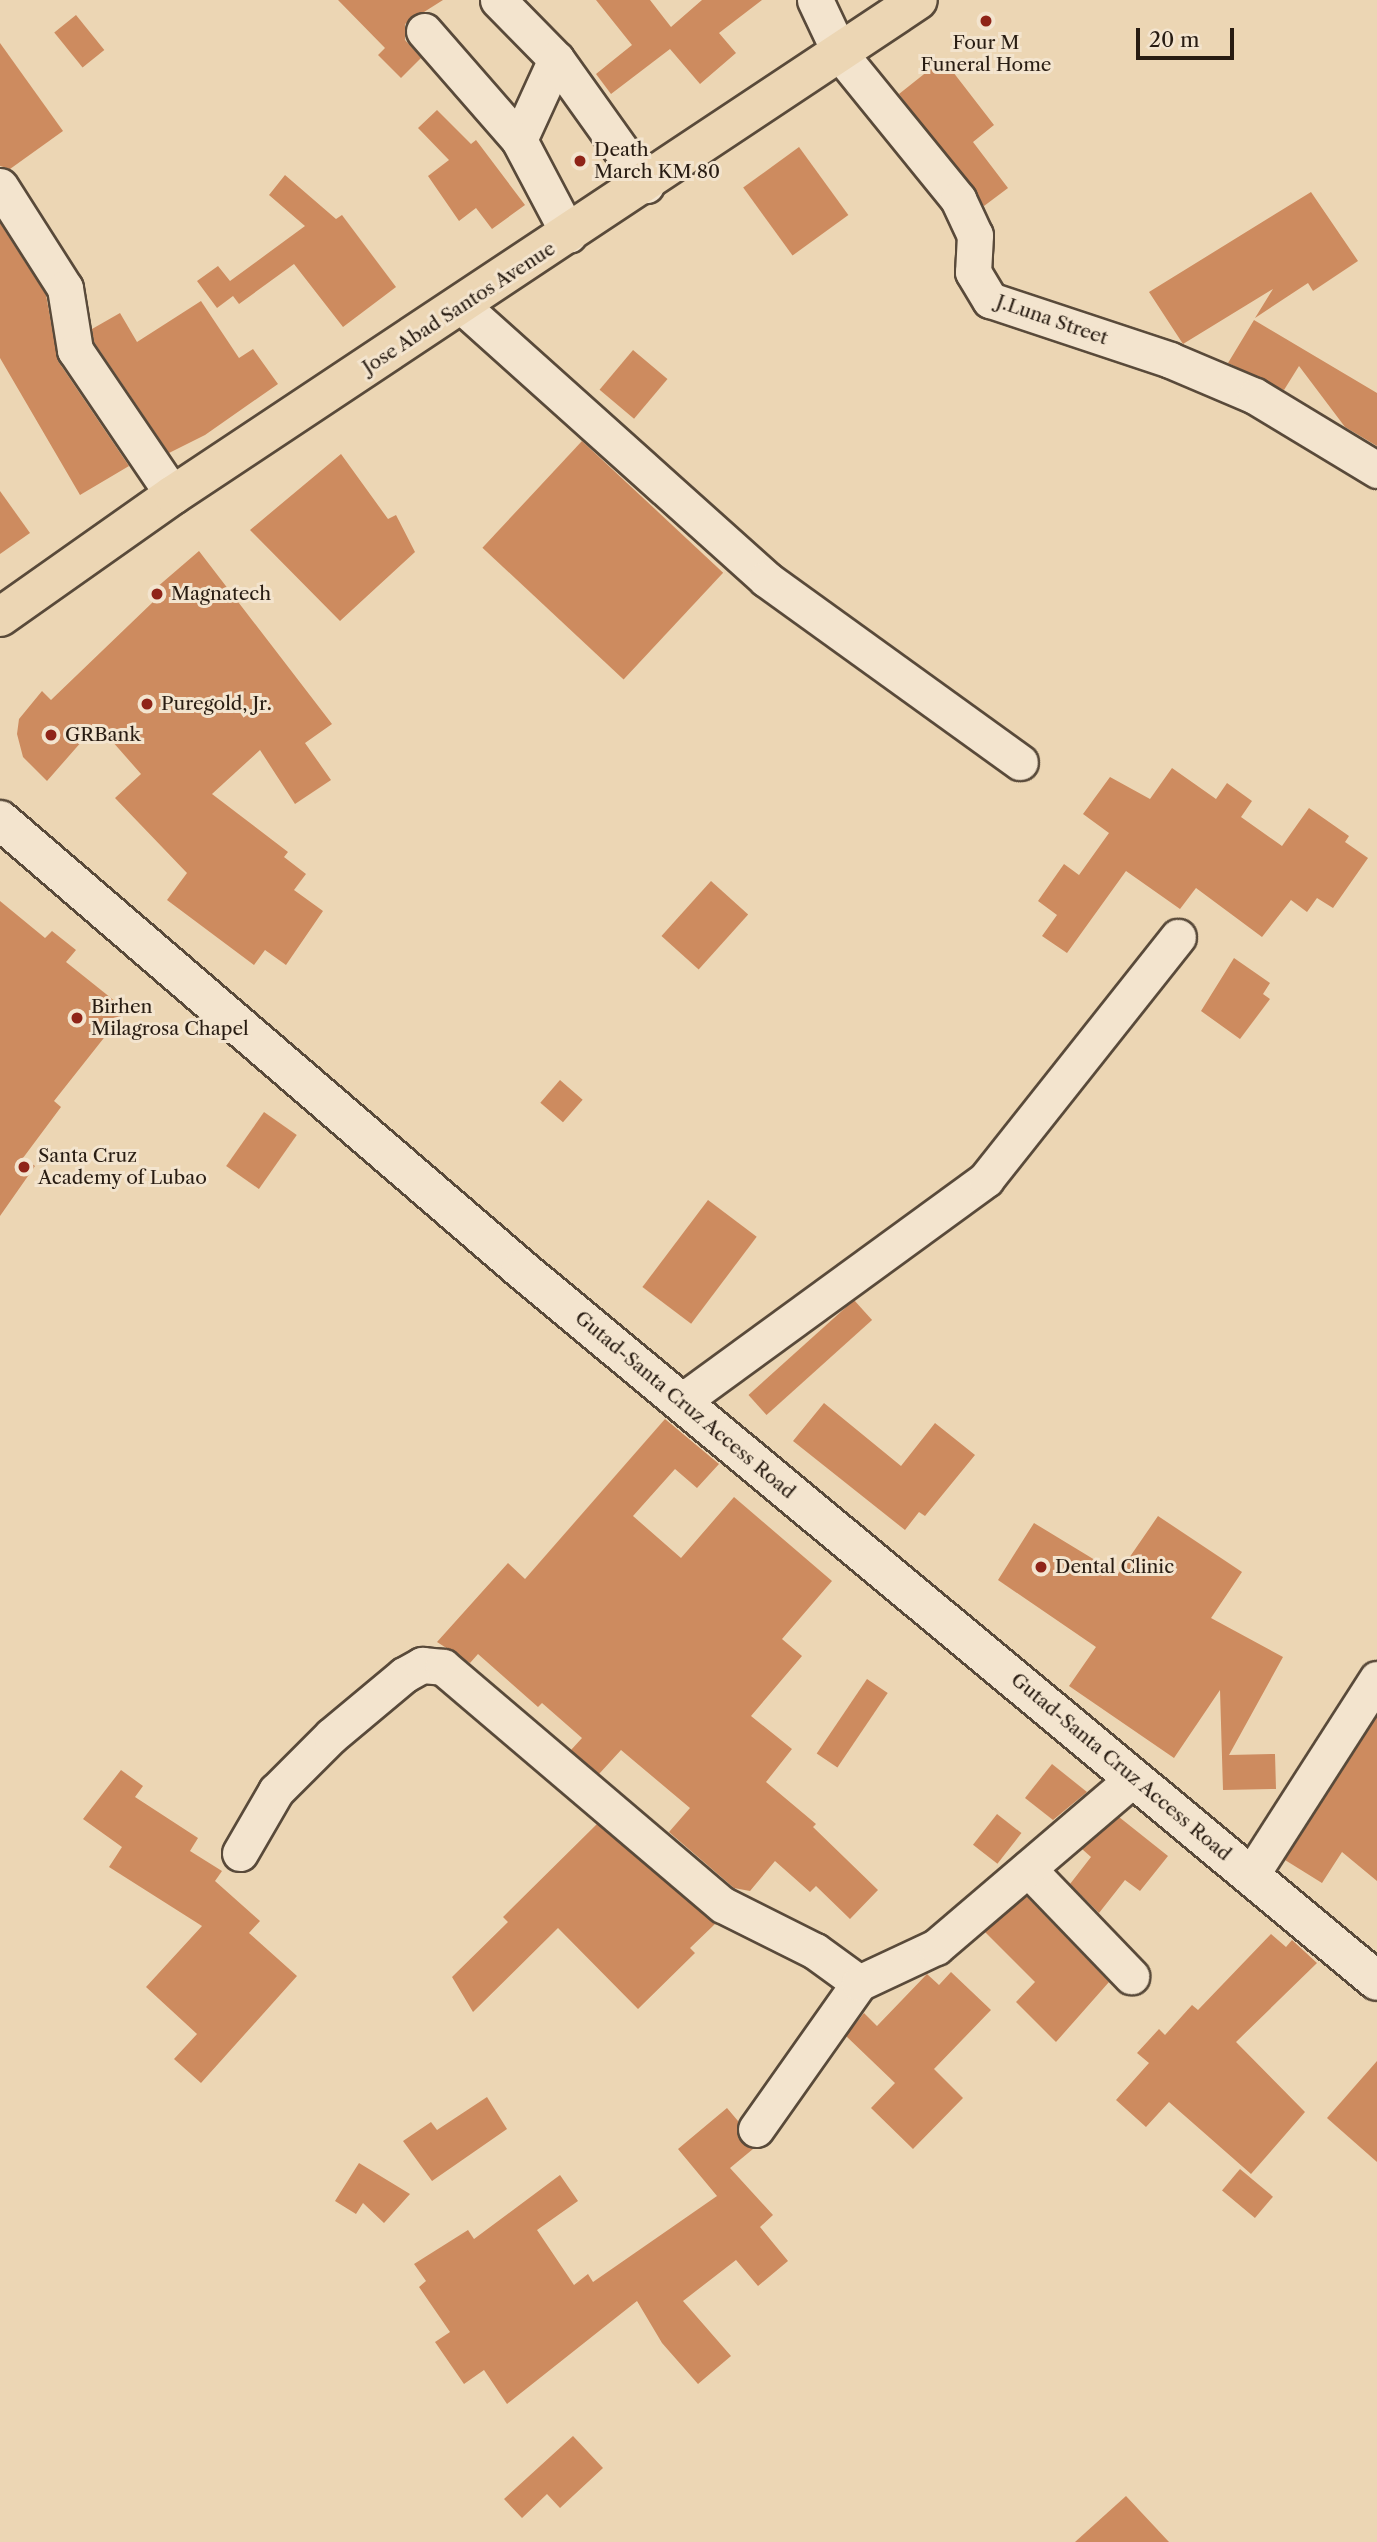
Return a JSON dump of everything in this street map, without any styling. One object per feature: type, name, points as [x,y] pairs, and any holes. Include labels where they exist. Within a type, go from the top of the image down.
[{"type":"main road","name":"Jose Abad Santos Avenue","points":[[0,617],[173,495],[646,185],[841,55],[918,0]]},
{"type":"main road","name":"Gutad-Santa Cruz Access Road","points":[[0,820],[682,1401],[1377,1981]]},
{"type":"street","points":[[498,0],[556,59],[646,185]]},
{"type":"street","name":"J.Luna Street","points":[[815,0],[841,55],[958,199],[975,235],[973,272],[990,300],[1170,360],[1255,396],[1377,470]]},
{"type":"street","points":[[424,31],[519,140],[569,236]]},
{"type":"street","points":[[519,140],[556,59]]},
{"type":"street","points":[[0,186],[65,288],[75,349],[173,495]]},
{"type":"street","points":[[462,306],[766,579],[1020,762]]},
{"type":"street","points":[[682,1401],[986,1179],[1178,937]]},
{"type":"street","points":[[240,1853],[276,1791],[331,1735],[404,1675],[422,1665],[443,1667],[723,1905],[816,1951],[859,1983]]},
{"type":"street","points":[[1251,1875],[1377,1679]]},
{"type":"street","points":[[756,2129],[859,1983],[936,1947],[1134,1778]]},
{"type":"street","points":[[1028,1869],[1131,1976]]},
{"type":"building","points":[[338,0],[443,0],[405,24],[405,40],[421,58],[401,78],[378,55],[385,48]]},
{"type":"building","points":[[596,0],[650,0],[671,27],[702,0],[762,0],[719,33],[736,53],[700,84],[670,49],[611,94],[596,74],[632,45]]},
{"type":"building","points":[[76,15],[104,50],[83,68],[54,33]]},
{"type":"building","points":[[0,43],[63,131],[10,169],[0,166]]},
{"type":"building","points":[[943,59],[994,125],[973,142],[1008,188],[984,206],[899,94]]},
{"type":"building","points":[[437,110],[471,144],[476,140],[525,205],[492,229],[476,208],[459,221],[428,176],[449,160],[418,128]]},
{"type":"building","points":[[799,147],[848,215],[793,256],[743,188]]},
{"type":"building","points":[[285,175],[336,219],[342,215],[396,287],[343,327],[294,264],[239,304],[233,296],[217,308],[197,281],[218,266],[230,281],[305,226],[269,195]]},
{"type":"building","points":[[1311,192],[1358,261],[1313,291],[1308,283],[1255,318],[1273,289],[1183,344],[1149,292]]},
{"type":"building","points":[[0,223],[46,295],[58,361],[129,466],[80,495],[0,358]]},
{"type":"building","points":[[201,301],[239,358],[253,349],[278,384],[205,435],[169,453],[94,342],[92,329],[120,313],[137,342]]},
{"type":"building","points":[[1254,320],[1377,393],[1377,446],[1345,427],[1299,366],[1284,390],[1228,363]]},
{"type":"building","points":[[633,350],[667,379],[634,419],[600,390]]},
{"type":"building","points":[[582,441],[723,573],[624,679],[482,548]]},
{"type":"building","points":[[341,454],[388,519],[396,515],[415,552],[340,621],[250,530]]},
{"type":"building","points":[[0,491],[30,533],[0,554]]},
{"type":"building","points":[[199,551],[332,724],[305,743],[331,780],[295,804],[260,750],[212,794],[288,852],[284,857],[306,874],[294,890],[323,911],[286,965],[265,950],[254,965],[167,900],[187,873],[115,798],[141,774],[97,724],[47,781],[23,757],[17,734],[19,719],[42,691],[51,700],[154,601],[149,594]]},
{"type":"building","points":[[1172,768],[1216,799],[1227,783],[1252,801],[1241,817],[1282,846],[1309,808],[1349,836],[1345,842],[1368,858],[1333,908],[1317,898],[1307,912],[1291,900],[1262,937],[1196,888],[1180,909],[1126,871],[1067,953],[1042,936],[1057,915],[1038,901],[1064,864],[1079,875],[1109,833],[1083,814],[1110,777],[1150,799]]},
{"type":"building","points":[[711,881],[748,914],[699,969],[661,936]]},
{"type":"building","points":[[0,901],[45,938],[52,931],[76,950],[66,962],[126,1010],[54,1101],[61,1107],[23,1158],[35,1166],[0,1216]]},
{"type":"building","points":[[1234,958],[1270,983],[1263,994],[1270,999],[1240,1039],[1201,1011]]},
{"type":"building","points":[[560,1080],[583,1100],[563,1122],[540,1103]]},
{"type":"building","points":[[264,1112],[297,1135],[259,1189],[226,1166]]},
{"type":"building","points":[[708,1200],[757,1237],[691,1324],[642,1287]]},
{"type":"building","points":[[854,1300],[872,1320],[767,1415],[748,1395]]},
{"type":"building","points":[[824,1403],[901,1466],[935,1423],[975,1455],[925,1516],[919,1512],[905,1530],[793,1441]]},
{"type":"building","points":[[665,1419],[719,1464],[697,1488],[675,1469],[633,1516],[681,1558],[734,1497],[832,1581],[782,1639],[802,1656],[751,1716],[792,1749],[766,1782],[816,1824],[813,1827],[878,1890],[850,1919],[816,1886],[810,1892],[775,1861],[750,1891],[734,1888],[669,1832],[690,1808],[621,1750],[599,1774],[571,1750],[582,1738],[542,1703],[538,1707],[478,1654],[470,1663],[437,1642],[508,1563],[525,1579]]},
{"type":"building","points":[[1158,1516],[1242,1572],[1211,1618],[1283,1657],[1229,1755],[1275,1754],[1276,1789],[1223,1790],[1220,1690],[1174,1758],[1069,1686],[1096,1647],[998,1580],[1034,1523],[1118,1574]]},
{"type":"building","points":[[867,1679],[888,1693],[837,1768],[817,1754]]},
{"type":"building","points":[[1377,1716],[1377,1881],[1342,1852],[1322,1883],[1285,1860]]},
{"type":"building","points":[[1052,1764],[1087,1792],[1053,1820],[1025,1798]]},
{"type":"building","points":[[121,1770],[143,1786],[135,1797],[198,1838],[190,1851],[222,1871],[215,1881],[260,1921],[249,1933],[297,1976],[201,2083],[174,2059],[197,2034],[146,1987],[202,1926],[109,1867],[122,1847],[83,1819]]},
{"type":"building","points":[[997,1814],[1021,1833],[997,1864],[973,1845]]},
{"type":"building","points":[[1119,1817],[1168,1856],[1140,1891],[1125,1880],[1099,1913],[1070,1884],[1091,1857],[1082,1849]]},
{"type":"building","points":[[597,1824],[715,1924],[690,1948],[695,1953],[638,2009],[558,1928],[473,2012],[452,1977],[508,1922],[503,1917]]},
{"type":"building","points":[[1026,1896],[1109,1982],[1056,2042],[1016,2002],[1035,1982],[985,1932]]},
{"type":"building","points":[[1271,1934],[1286,1947],[1292,1940],[1317,1963],[1236,2042],[1305,2112],[1251,2174],[1169,2102],[1146,2127],[1116,2100],[1149,2063],[1137,2053],[1159,2029],[1165,2035],[1192,2005],[1198,2010]]},
{"type":"building","points":[[951,1972],[991,2010],[934,2069],[963,2098],[913,2149],[871,2108],[895,2083],[846,2036],[864,2013],[877,2026],[927,1974],[939,1985]]},
{"type":"building","points":[[1377,2061],[1377,2162],[1327,2118]]},
{"type":"building","points":[[487,2097],[507,2129],[432,2181],[403,2141],[431,2122],[437,2130]]},
{"type":"building","points":[[727,2108],[738,2121],[738,2138],[753,2149],[730,2168],[773,2215],[760,2227],[788,2261],[758,2286],[736,2260],[683,2301],[731,2356],[698,2384],[662,2343],[637,2301],[507,2404],[484,2370],[464,2384],[435,2342],[450,2332],[419,2287],[426,2281],[414,2264],[468,2230],[474,2239],[560,2175],[578,2201],[537,2230],[574,2285],[588,2274],[593,2282],[717,2196],[678,2149]]},
{"type":"building","points":[[359,2163],[410,2194],[384,2223],[363,2203],[356,2214],[335,2201]]},
{"type":"building","points":[[1240,2169],[1273,2197],[1255,2218],[1222,2190]]},
{"type":"building","points":[[573,2436],[603,2468],[560,2508],[547,2494],[522,2518],[504,2499]]},
{"type":"building","points":[[1126,2496],[1169,2542],[1075,2542]]},
{"type":"place","name":"Four M Funeral Home","points":[[986,21]]},
{"type":"place","name":"Death March KM 80","points":[[580,161]]},
{"type":"place","name":"Magnatech","points":[[157,594]]},
{"type":"place","name":"Puregold, Jr.","points":[[147,704]]},
{"type":"place","name":"GRBank","points":[[51,735]]},
{"type":"place","name":"Birhen Milagrosa Chapel","points":[[77,1018]]},
{"type":"place","name":"Santa Cruz Academy of Lubao","points":[[24,1167]]},
{"type":"place","name":"Dental Clinic","points":[[1041,1567]]}]
